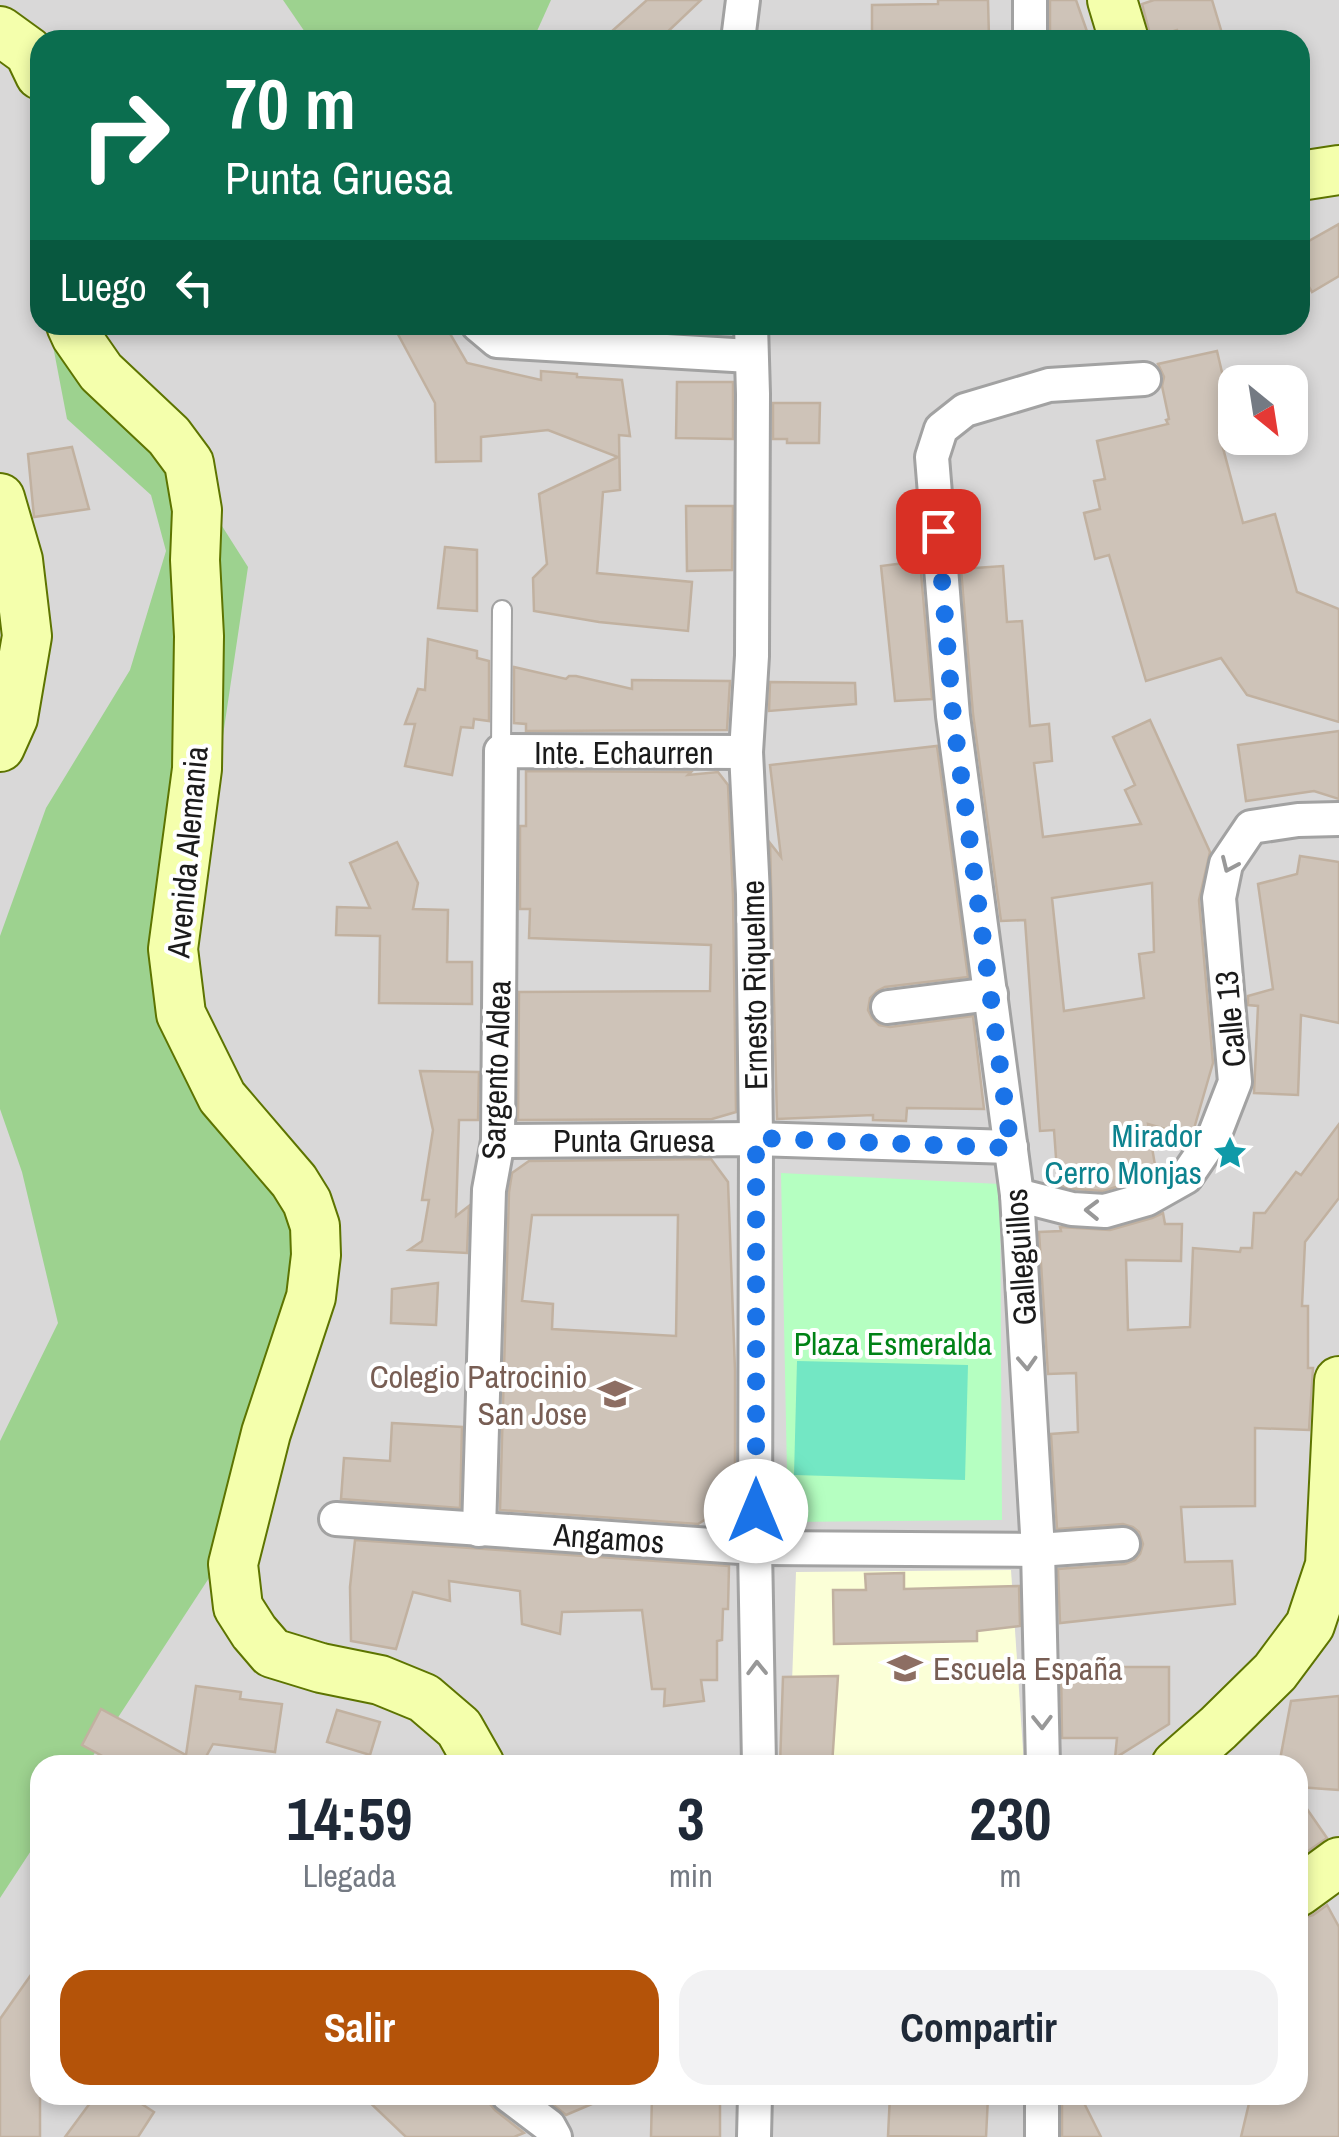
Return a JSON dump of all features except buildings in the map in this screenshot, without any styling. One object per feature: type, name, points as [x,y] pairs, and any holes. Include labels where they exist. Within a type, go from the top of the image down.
[{"type":"main road","points":[[1112,0],[1121,30]]},
{"type":"main road","points":[[4,33],[30,54]]},
{"type":"main road","points":[[1310,174],[1339,170]]},
{"type":"main road","name":"Avenida Alemania","points":[[76,335],[102,372],[169,436],[189,464],[197,510],[199,636],[197,769],[173,949],[181,1014],[222,1097],[294,1181],[315,1226],[311,1297],[266,1433],[234,1564],[238,1607],[272,1654],[380,1680],[424,1698],[459,1728],[474,1755]]},
{"type":"main road","points":[[0,498],[18,560],[27,636],[14,718],[0,747]]},
{"type":"main road","points":[[1187,1755],[1275,1672],[1310,1625],[1330,1565],[1339,1382]]},
{"type":"main road","points":[[1308,1885],[1339,1862]]},
{"type":"street","points":[[739,30],[743,0]]},
{"type":"street","points":[[1030,0],[1030,30]]},
{"type":"street","points":[[490,335],[497,341],[751,341]]},
{"type":"street","name":"Ernesto Riquelme","points":[[751,341],[752,637],[746,752],[753,894],[759,1755]]},
{"type":"street","name":"Galleguillos","points":[[1043,1755],[1038,1550],[1017,1195],[953,716],[932,457],[940,430],[964,410],[1048,384],[1144,379]]},
{"type":"street","name":"Inte. Echaurren","points":[[501,751],[746,752]]},
{"type":"street","name":"Sargento Aldea","points":[[479,1530],[489,1190],[498,1141],[501,751]]},
{"type":"street","name":"Calle 13","points":[[1017,1195],[1072,1210],[1105,1212],[1147,1199],[1186,1177],[1214,1136],[1235,1082],[1219,898],[1226,864],[1251,827],[1339,819]]},
{"type":"street","points":[[888,1008],[990,994]]},
{"type":"street","name":"Punta Gruesa","points":[[498,1141],[756,1138],[1011,1148]]},
{"type":"street","name":"Angamos","points":[[336,1519],[756,1548],[1038,1550],[1123,1544]]},
{"type":"street","points":[[521,2105],[556,2137]]},
{"type":"street","points":[[754,2137],[755,2105]]},
{"type":"street","points":[[1042,2105],[1042,2137]]},
{"type":"lane","name":"Sargento Aldea","points":[[501,751],[502,610]]},
{"type":"shaded area","points":[[0,0],[1339,0],[1339,2137],[0,2137]]},
{"type":"shaded area","name":"Escuela España","points":[[1011,1570],[1023,1755],[789,1755],[796,1572]]},
{"type":"green space","points":[[283,0],[551,0],[538,30],[304,30]]},
{"type":"green space","points":[[51,335],[58,335],[215,515],[248,567],[183,1005],[321,1239],[236,1456],[209,1578],[94,1755],[30,1755],[30,1852],[0,1898],[0,1441],[58,1323],[22,1172],[0,1109],[0,936],[46,808],[130,670],[166,551],[151,495],[67,419]]},
{"type":"green space","name":"Plaza Esmeralda","points":[[781,1173],[1000,1184],[1002,1520],[788,1522]]},
{"type":"green space","points":[[797,1361],[968,1365],[965,1480],[794,1475]]},
{"type":"place","name":"Mirador Cerro Monjas","points":[[1230,1153]]},
{"type":"place","name":"Colegio Patrocinio San Jose","points":[[615,1394]]},
{"type":"place","name":"Escuela España","points":[[905,1668]]},
{"type":"route","points":[[756,1511],[756,1138],[1011,1148],[953,716],[938,531]]}]
